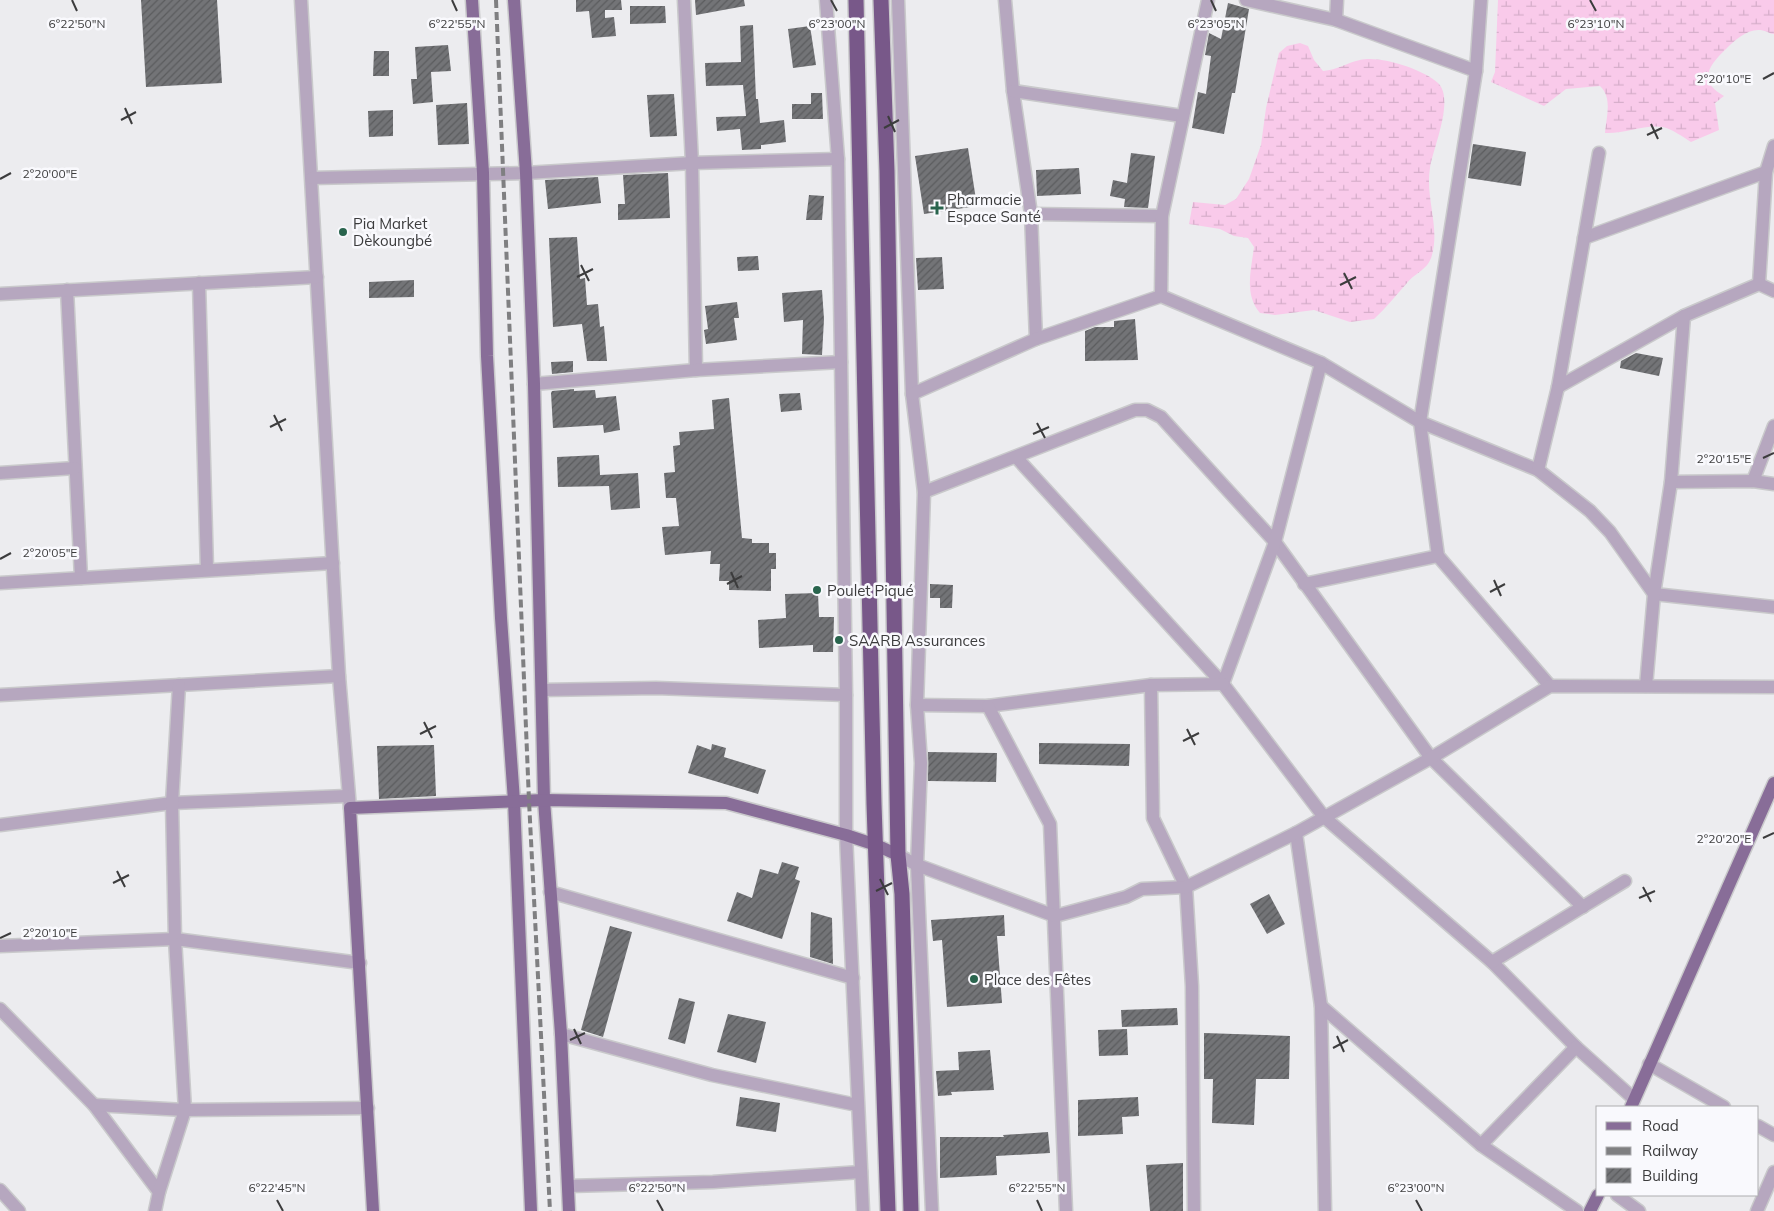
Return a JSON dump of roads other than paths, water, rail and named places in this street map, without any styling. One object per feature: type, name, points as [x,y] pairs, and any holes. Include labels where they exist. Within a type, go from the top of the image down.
[{"type":"highway","points":[[856,0],[876,845],[888,1211]]},
{"type":"highway","points":[[881,0],[888,171],[898,855],[902,904],[911,1211]]},
{"type":"main road","points":[[472,0],[483,173],[488,375],[500,618],[514,801],[530,1211]]},
{"type":"main road","points":[[514,0],[526,173],[534,384],[544,800],[561,1034],[569,1211]]},
{"type":"main road","points":[[1632,1103],[1774,783]]},
{"type":"main road","points":[[373,1211],[360,963],[348,802],[544,800],[726,803],[846,835],[898,855]]},
{"type":"main road","points":[[1590,1211],[1598,1196]]},
{"type":"street","points":[[0,825],[172,803],[348,802],[339,676],[301,0]]},
{"type":"street","points":[[684,0],[692,163],[696,370]]},
{"type":"street","points":[[826,0],[838,158],[846,695],[846,835],[863,1211]]},
{"type":"street","points":[[898,0],[912,394],[924,492],[917,705],[921,764],[916,864],[932,1211]]},
{"type":"street","points":[[1005,0],[1013,91],[1031,214],[1036,339]]},
{"type":"street","points":[[1161,296],[1162,216],[1208,0]]},
{"type":"street","points":[[1246,0],[1336,20],[1476,71]]},
{"type":"street","points":[[1336,20],[1337,0]]},
{"type":"street","points":[[1481,0],[1476,71],[1420,422],[1438,556],[1550,686]]},
{"type":"street","points":[[1013,91],[1182,116]]},
{"type":"street","points":[[1759,284],[1766,172],[1774,146]]},
{"type":"street","points":[[1538,470],[1558,387],[1599,153]]},
{"type":"street","points":[[312,178],[526,173],[692,163],[838,158]]},
{"type":"street","points":[[1584,238],[1766,172]]},
{"type":"street","points":[[1031,214],[1162,216]]},
{"type":"street","points":[[0,294],[317,277]]},
{"type":"street","points":[[199,283],[207,570]]},
{"type":"street","points":[[1558,387],[1684,316],[1759,284],[1774,291]]},
{"type":"street","points":[[68,290],[81,578]]},
{"type":"street","points":[[912,394],[1036,339],[1161,296],[1321,363],[1420,422],[1538,470],[1590,510],[1610,532],[1654,594],[1774,607]]},
{"type":"street","points":[[1646,686],[1654,594],[1671,482],[1684,316]]},
{"type":"street","points":[[534,384],[696,370],[841,362]]},
{"type":"street","points":[[1223,684],[1275,542],[1321,363]]},
{"type":"street","points":[[924,492],[1135,410],[1147,410],[1161,417],[1275,542],[1431,758],[1583,907]]},
{"type":"street","points":[[1753,481],[1774,426]]},
{"type":"street","points":[[1016,457],[1223,684],[1324,817],[1492,962],[1632,1103]]},
{"type":"street","points":[[0,473],[75,468]]},
{"type":"street","points":[[1671,482],[1753,481],[1774,484]]},
{"type":"street","points":[[1304,584],[1438,556]]},
{"type":"street","points":[[0,583],[333,563]]},
{"type":"street","points":[[0,696],[339,676]]},
{"type":"street","points":[[917,705],[988,706],[1151,685],[1223,684]]},
{"type":"street","points":[[155,1211],[158,1192],[185,1110],[175,939],[172,803],[179,685]]},
{"type":"street","points":[[1151,685],[1153,818],[1186,887],[1192,986],[1194,1211]]},
{"type":"street","points":[[898,855],[916,864],[1055,916],[1126,897],[1142,889],[1186,887],[1296,833],[1431,758],[1550,686],[1774,687]]},
{"type":"street","points":[[542,690],[656,688],[846,695]]},
{"type":"street","points":[[988,706],[1050,824],[1066,1211]]},
{"type":"street","points":[[1296,833],[1321,1006],[1325,1211]]},
{"type":"street","points":[[1492,962],[1625,881]]},
{"type":"street","points":[[550,892],[853,978]]},
{"type":"street","points":[[0,946],[175,939],[360,963]]},
{"type":"street","points":[[1321,1006],[1481,1144],[1577,1211]]},
{"type":"street","points":[[0,1009],[94,1105],[158,1192]]},
{"type":"street","points":[[561,1034],[712,1076],[857,1105]]},
{"type":"street","points":[[1481,1144],[1576,1047]]},
{"type":"street","points":[[1649,1064],[1722,1106]]},
{"type":"street","points":[[94,1105],[185,1110],[368,1108]]},
{"type":"street","points":[[1759,1127],[1774,1135]]},
{"type":"street","points":[[569,1186],[713,1182],[861,1172]]},
{"type":"street","points":[[1757,1211],[1774,1172]]},
{"type":"street","points":[[0,1190],[20,1211]]},
{"type":"street","points":[[1618,1196],[1639,1211]]},
{"type":"railway","points":[[496,0],[529,801],[550,1211]]},
{"type":"place","name":"Pharmacie Espace Santé","points":[[937,208]]},
{"type":"place","name":"Pia Market Dèkoungbé","points":[[343,232]]},
{"type":"place","name":"Poulet Piqué","points":[[817,590]]},
{"type":"place","name":"SAARB Assurances","points":[[839,640]]},
{"type":"place","name":"Place des Fêtes","points":[[974,979]]}]
